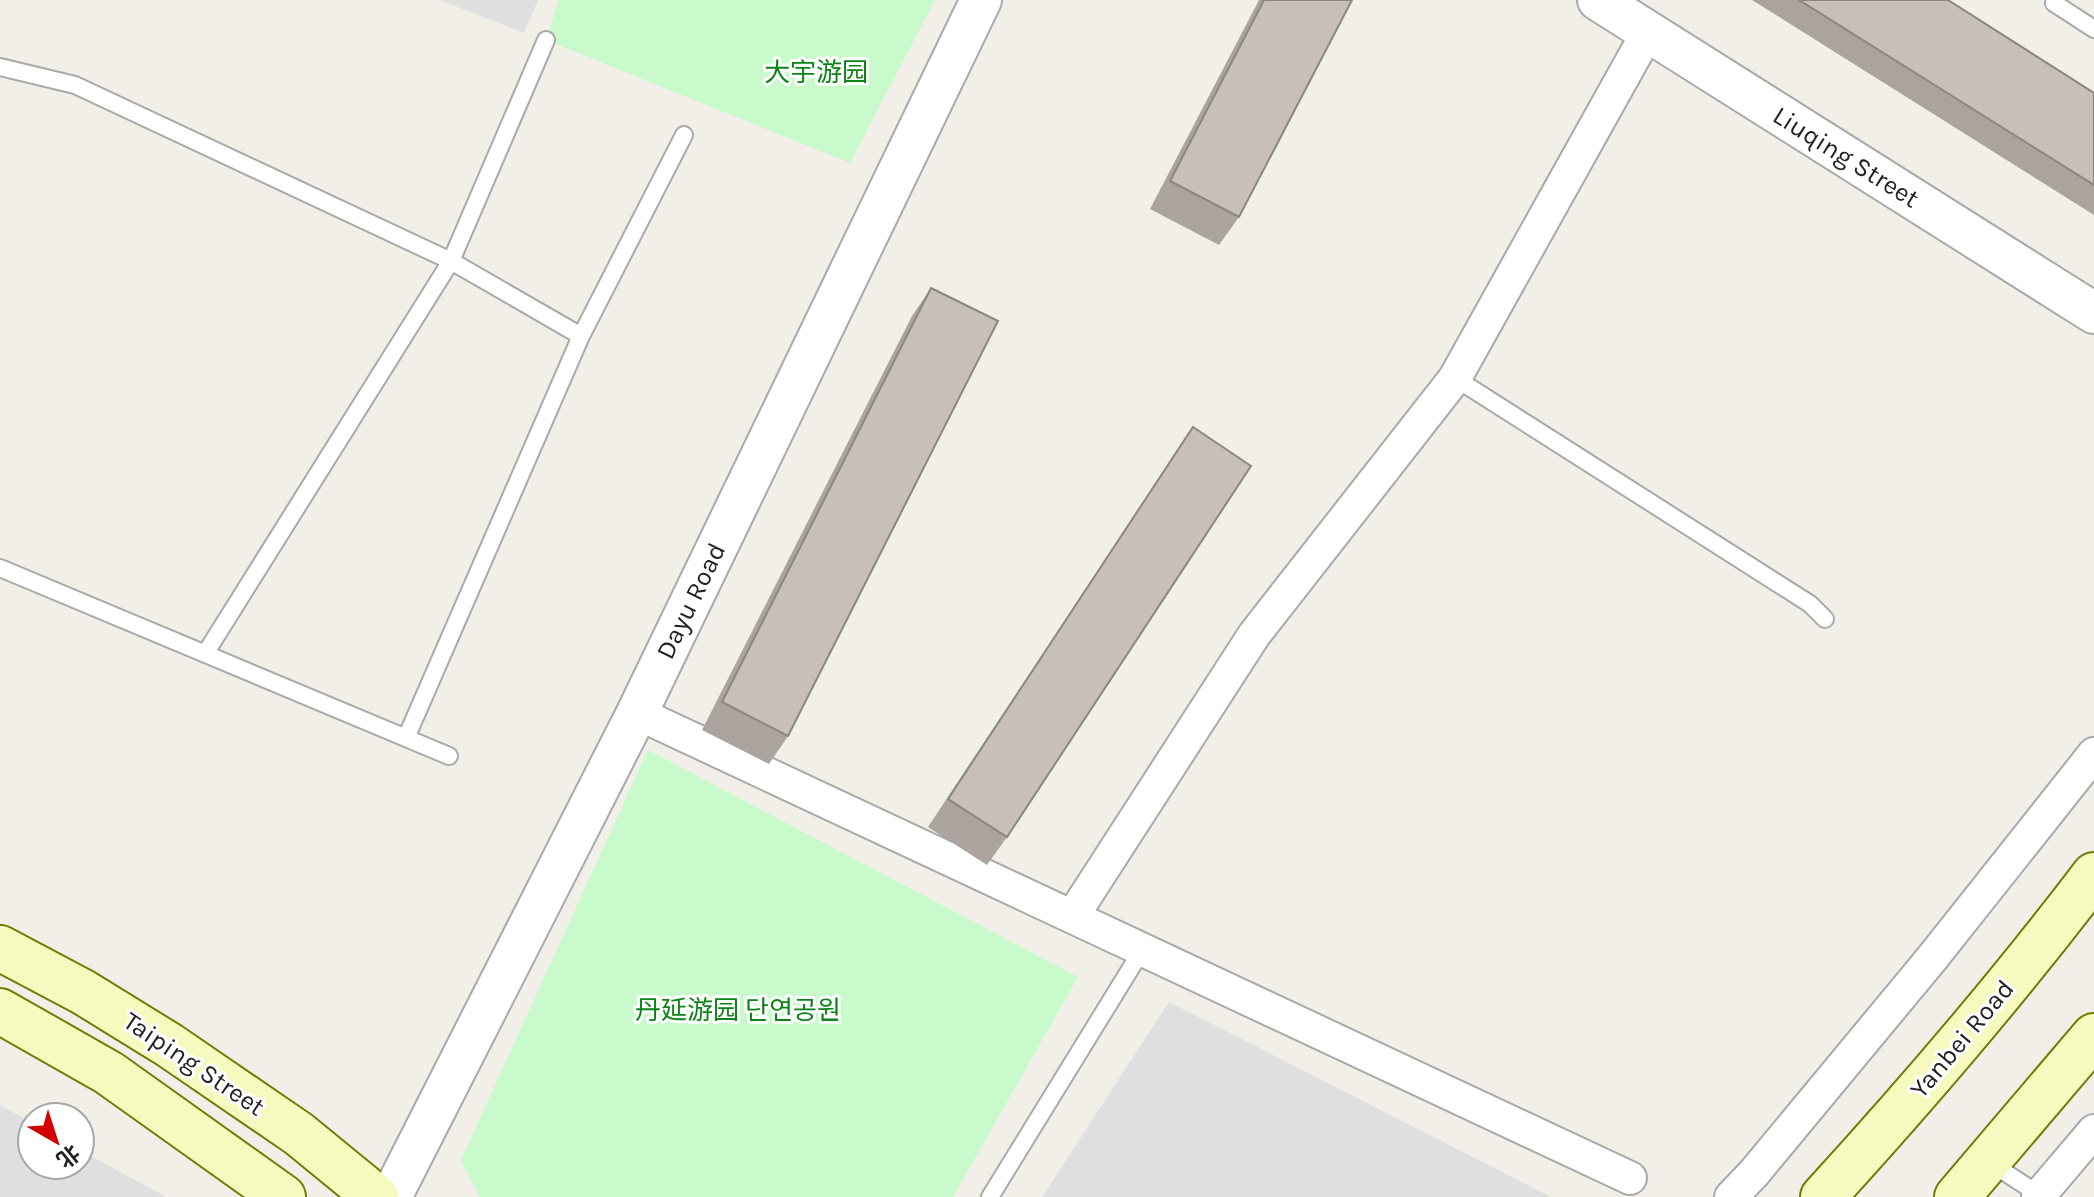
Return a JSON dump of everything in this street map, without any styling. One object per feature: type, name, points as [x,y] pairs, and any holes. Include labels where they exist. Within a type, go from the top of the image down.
[{"type":"main road","name":"Yanbei Road","points":[[1823,1197],[1943,1062],[2094,875]]},
{"type":"main road","name":"Taiping Street","points":[[0,948],[83,992],[169,1045],[299,1134],[376,1197]]},
{"type":"main road","points":[[0,1011],[109,1073],[283,1197]]},
{"type":"main road","points":[[1957,1197],[2094,1036]]},
{"type":"street","name":"Dayu Road","points":[[391,1197],[637,713],[981,0]]},
{"type":"street","name":"Liuqing Street","points":[[1598,0],[2094,313]]},
{"type":"street","points":[[1072,917],[1254,635],[1455,378],[1648,32]]},
{"type":"street","points":[[637,713],[1630,1178]]},
{"type":"street","points":[[1731,1197],[1933,957],[2094,754]]},
{"type":"street","points":[[2040,1196],[2094,1131]]},
{"type":"lane","points":[[2055,0],[2054,3],[2094,29]]},
{"type":"lane","points":[[205,654],[451,261],[546,40]]},
{"type":"lane","points":[[0,67],[75,85],[451,261],[581,336]]},
{"type":"lane","points":[[406,738],[581,336],[684,135]]},
{"type":"lane","points":[[1455,378],[1810,604],[1825,619]]},
{"type":"lane","points":[[0,589],[5,571],[449,756]]},
{"type":"lane","points":[[990,1197],[1142,950]]},
{"type":"lane","points":[[1988,1161],[2040,1196]]},
{"type":"shaded area","points":[[440,0],[538,0],[524,33]]},
{"type":"shaded area","points":[[1169,1002],[1551,1197],[1042,1197]]},
{"type":"shaded area","points":[[0,1105],[16,1114],[16,1181],[96,1181],[96,1159],[166,1197],[0,1197]]},
{"type":"green space","name":"大宇游园","points":[[559,0],[935,0],[850,163],[546,40]]},
{"type":"green space","name":"丹延游园 단연공원","points":[[648,750],[1078,977],[953,1197],[480,1197],[461,1160]]},
{"type":"building","points":[[1264,0],[1352,0],[1239,217],[1170,181]]},
{"type":"building","points":[[1799,0],[1948,0],[2094,93],[2094,185]]},
{"type":"building","points":[[931,288],[998,321],[788,736],[722,702]]},
{"type":"building","points":[[1193,427],[1251,466],[1007,837],[948,799]]}]
